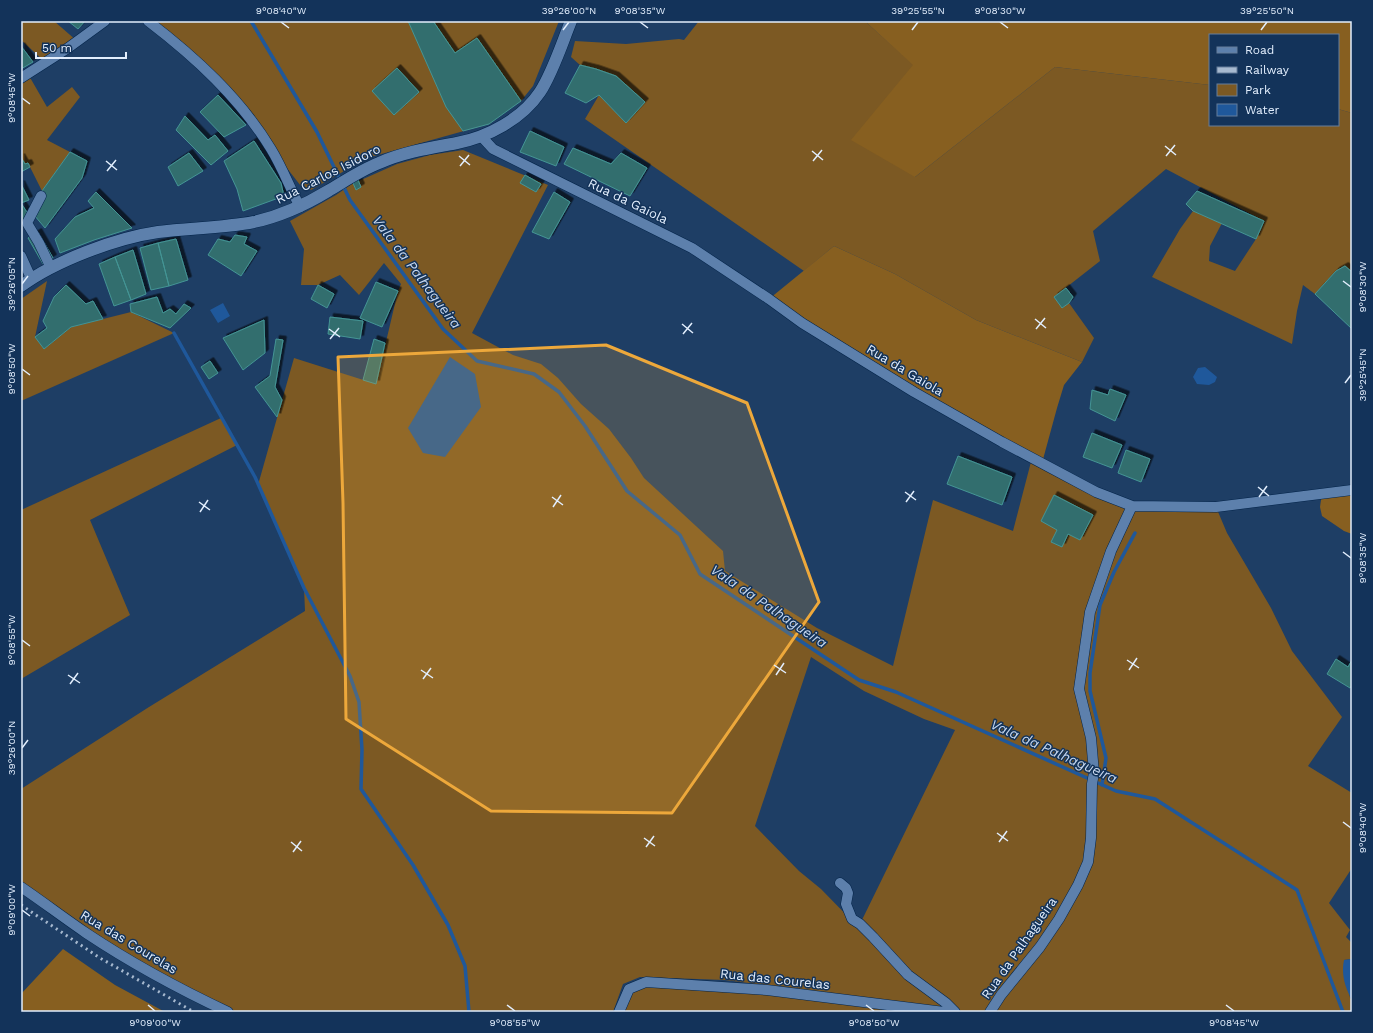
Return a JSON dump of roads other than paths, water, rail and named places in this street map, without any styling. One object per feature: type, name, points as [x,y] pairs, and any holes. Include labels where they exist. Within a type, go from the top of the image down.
[{"type":"street","points":[[21,78],[68,48],[105,21]]},
{"type":"street","points":[[148,21],[195,60],[239,104],[271,149],[300,206]]},
{"type":"street","name":"Rua Carlos Isidoro","points":[[21,286],[32,278],[51,268],[88,252],[139,236],[255,222],[300,206],[364,170],[394,157],[413,151],[457,143],[481,136],[494,130],[526,108],[540,92],[547,80],[571,21]]},
{"type":"street","name":"Rua da Gaiola","points":[[481,136],[493,149],[692,248],[769,299],[802,323],[910,389],[995,438],[1096,492],[1132,506],[1216,507],[1352,490]]},
{"type":"street","points":[[41,196],[27,223],[39,242],[51,268]]},
{"type":"street","points":[[21,256],[32,278]]},
{"type":"street","name":"Rua da Palhagueira","points":[[990,1012],[1001,995],[1040,947],[1059,919],[1078,885],[1088,862],[1091,838],[1092,784],[1094,773],[1091,738],[1079,689],[1090,612],[1111,551],[1132,506]]},
{"type":"street","points":[[840,883],[846,888],[848,893],[846,904],[852,919],[860,924],[873,937],[908,975],[946,1003],[955,1012]]},
{"type":"street","name":"Rua das Courelas","points":[[21,887],[86,933],[164,980],[201,1000],[228,1012]]},
{"type":"street","name":"Rua das Courelas","points":[[619,1012],[629,989],[646,982],[767,990],[944,1012]]},
{"type":"water","points":[[223,303],[230,316],[218,323],[210,310]]},
{"type":"water","points":[[450,357],[475,374],[481,407],[445,457],[423,453],[408,428]]},
{"type":"water","points":[[1205,367],[1217,377],[1215,382],[1209,385],[1197,384],[1193,377],[1198,368]]},
{"type":"water","points":[[1352,959],[1352,1000],[1347,991],[1343,976],[1343,965],[1344,960]]},
{"type":"waterway","name":"Vala da Palhagueira","points":[[251,21],[317,132],[350,200],[443,329],[477,361],[534,374],[559,392],[585,426],[627,491],[680,535],[700,574],[859,680],[896,692],[1116,791],[1155,799],[1297,890],[1343,1012]]},
{"type":"waterway","points":[[174,333],[255,477],[304,588],[350,676],[359,702],[362,750],[361,789],[413,865],[448,925],[465,966],[469,1012]]},
{"type":"waterway","points":[[1102,785],[1106,758],[1090,691],[1090,673],[1100,605],[1114,572],[1135,533]]},
{"type":"railway","points":[[21,905],[100,958],[194,1012]]}]
